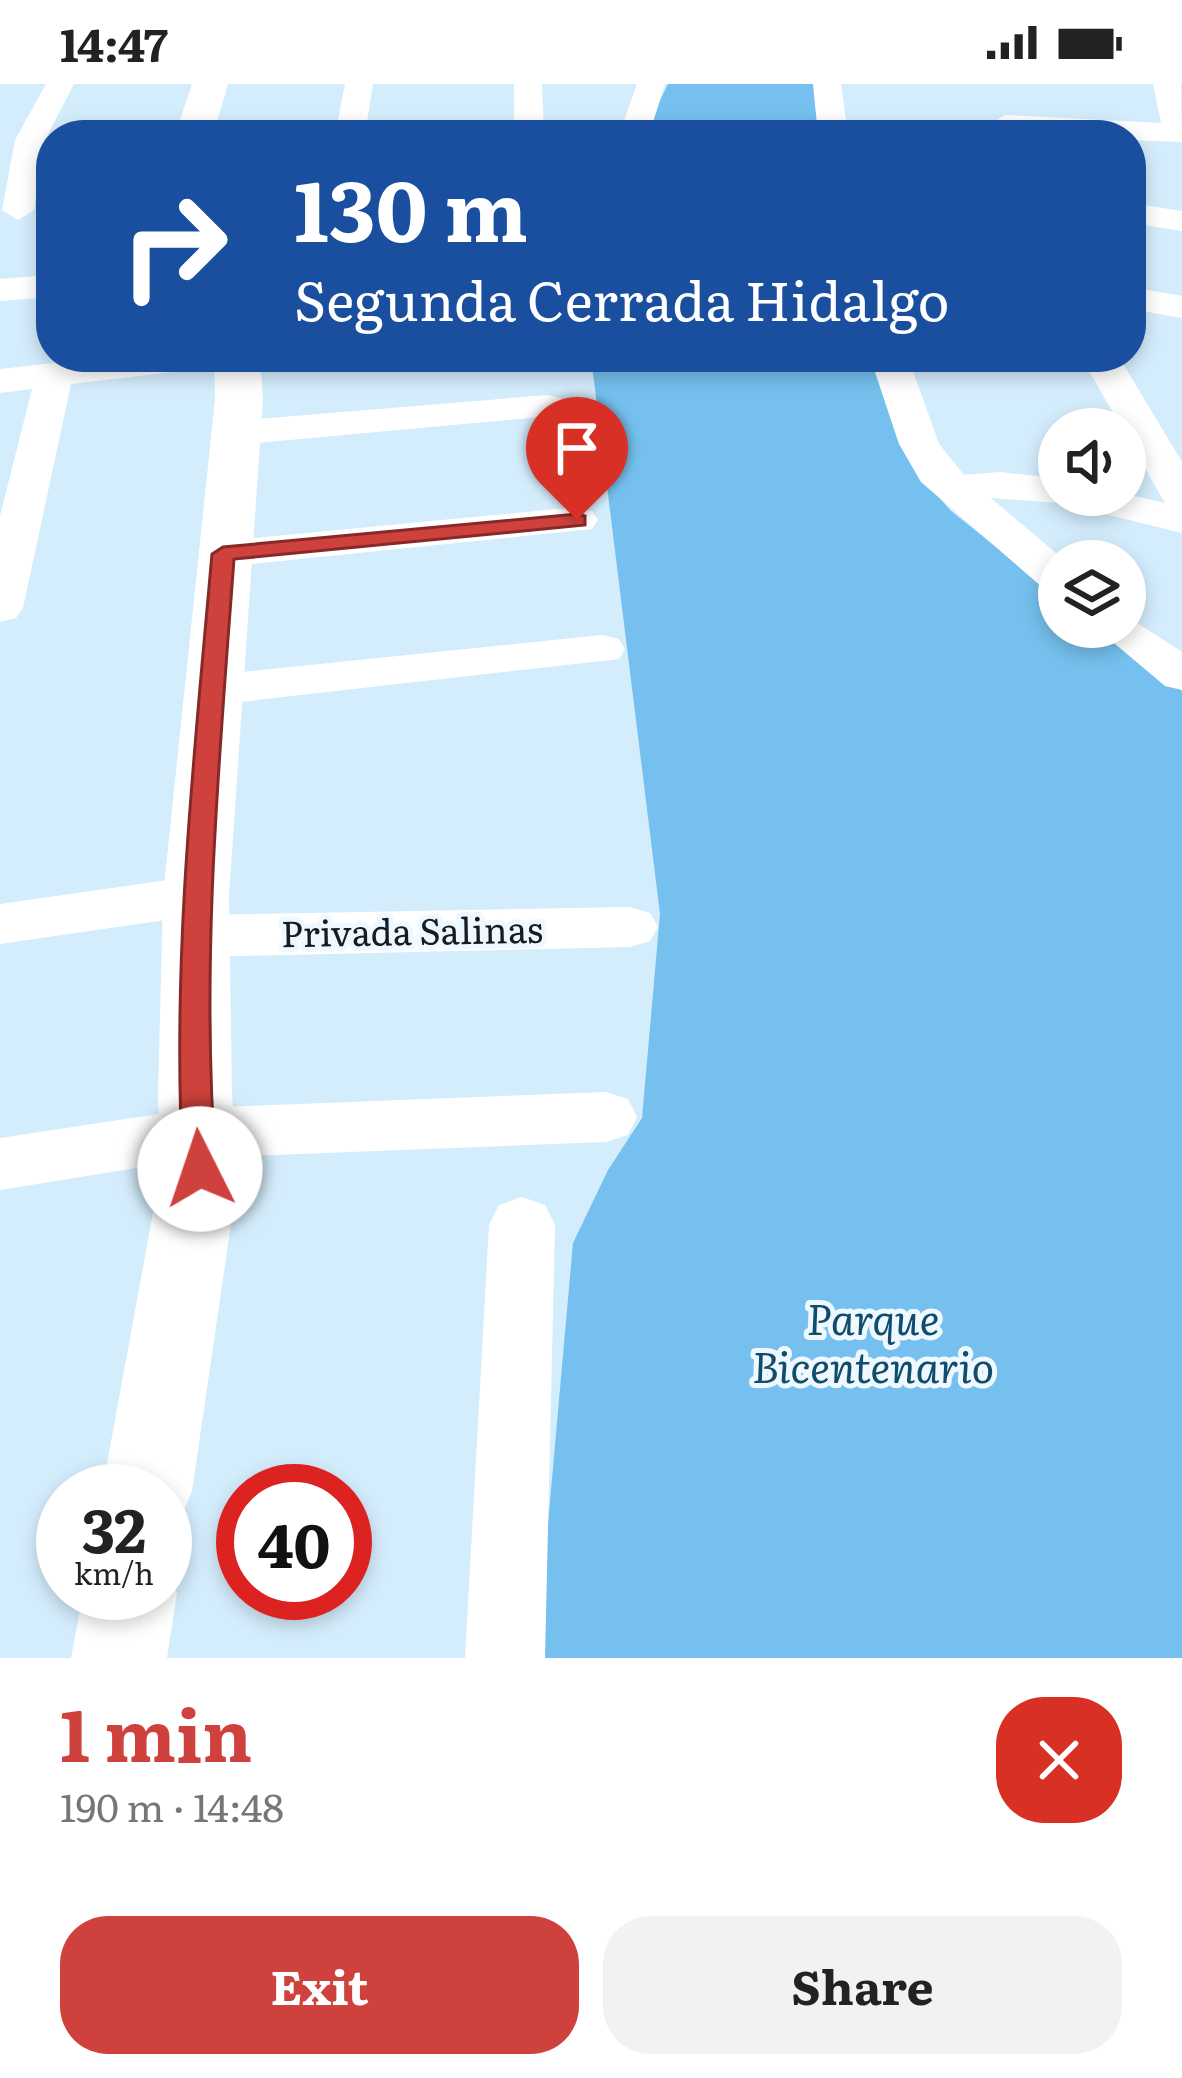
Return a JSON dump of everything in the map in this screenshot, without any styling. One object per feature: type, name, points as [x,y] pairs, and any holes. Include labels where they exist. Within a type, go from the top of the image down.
[{"type":"street","points":[[23,209],[15,141],[60,84]]},
{"type":"street","points":[[199,120],[210,84]]},
{"type":"street","points":[[353,120],[359,84]]},
{"type":"street","points":[[528,84],[529,120]]},
{"type":"street","points":[[639,120],[651,84]]},
{"type":"street","points":[[827,84],[824,93],[830,120]]},
{"type":"street","points":[[1003,84],[1006,120]]},
{"type":"street","points":[[1146,132],[1180,133],[1167,84]]},
{"type":"street","points":[[1146,215],[1182,221]]},
{"type":"street","points":[[0,290],[36,287]]},
{"type":"street","points":[[1146,301],[1182,308]]},
{"type":"street","points":[[0,381],[86,372]]},
{"type":"street","points":[[152,1464],[192,1224],[198,1133],[195,916],[238,372]]},
{"type":"street","points":[[895,372],[920,444],[951,489],[1038,562]]},
{"type":"street","points":[[1109,372],[1182,497]]},
{"type":"street","points":[[0,608],[6,561],[54,376]]},
{"type":"street","points":[[234,433],[548,407]]},
{"type":"street","points":[[951,489],[999,484],[1038,489]]},
{"type":"street","points":[[1146,512],[1182,520]]},
{"type":"street","points":[[223,554],[577,520]]},
{"type":"street","points":[[1146,648],[1182,675]]},
{"type":"street","points":[[213,690],[602,649]]},
{"type":"street","name":"Privada Salinas","points":[[0,924],[195,916],[630,927]]},
{"type":"street","points":[[0,1164],[198,1133],[606,1117]]},
{"type":"street","points":[[505,1658],[522,1225]]},
{"type":"street","points":[[118,1658],[125,1620]]},
{"type":"green space","points":[[668,84],[815,84],[820,120],[650,120]]},
{"type":"green space","name":"Parque Bicentenario","points":[[593,372],[879,372],[916,471],[951,511],[1038,580],[1038,648],[1126,648],[1182,691],[1182,1658],[536,1658],[573,1243],[608,1170],[642,1118],[660,914]]},
{"type":"route","points":[[200,1169],[194,1096],[196,896],[223,554],[577,520]]}]
